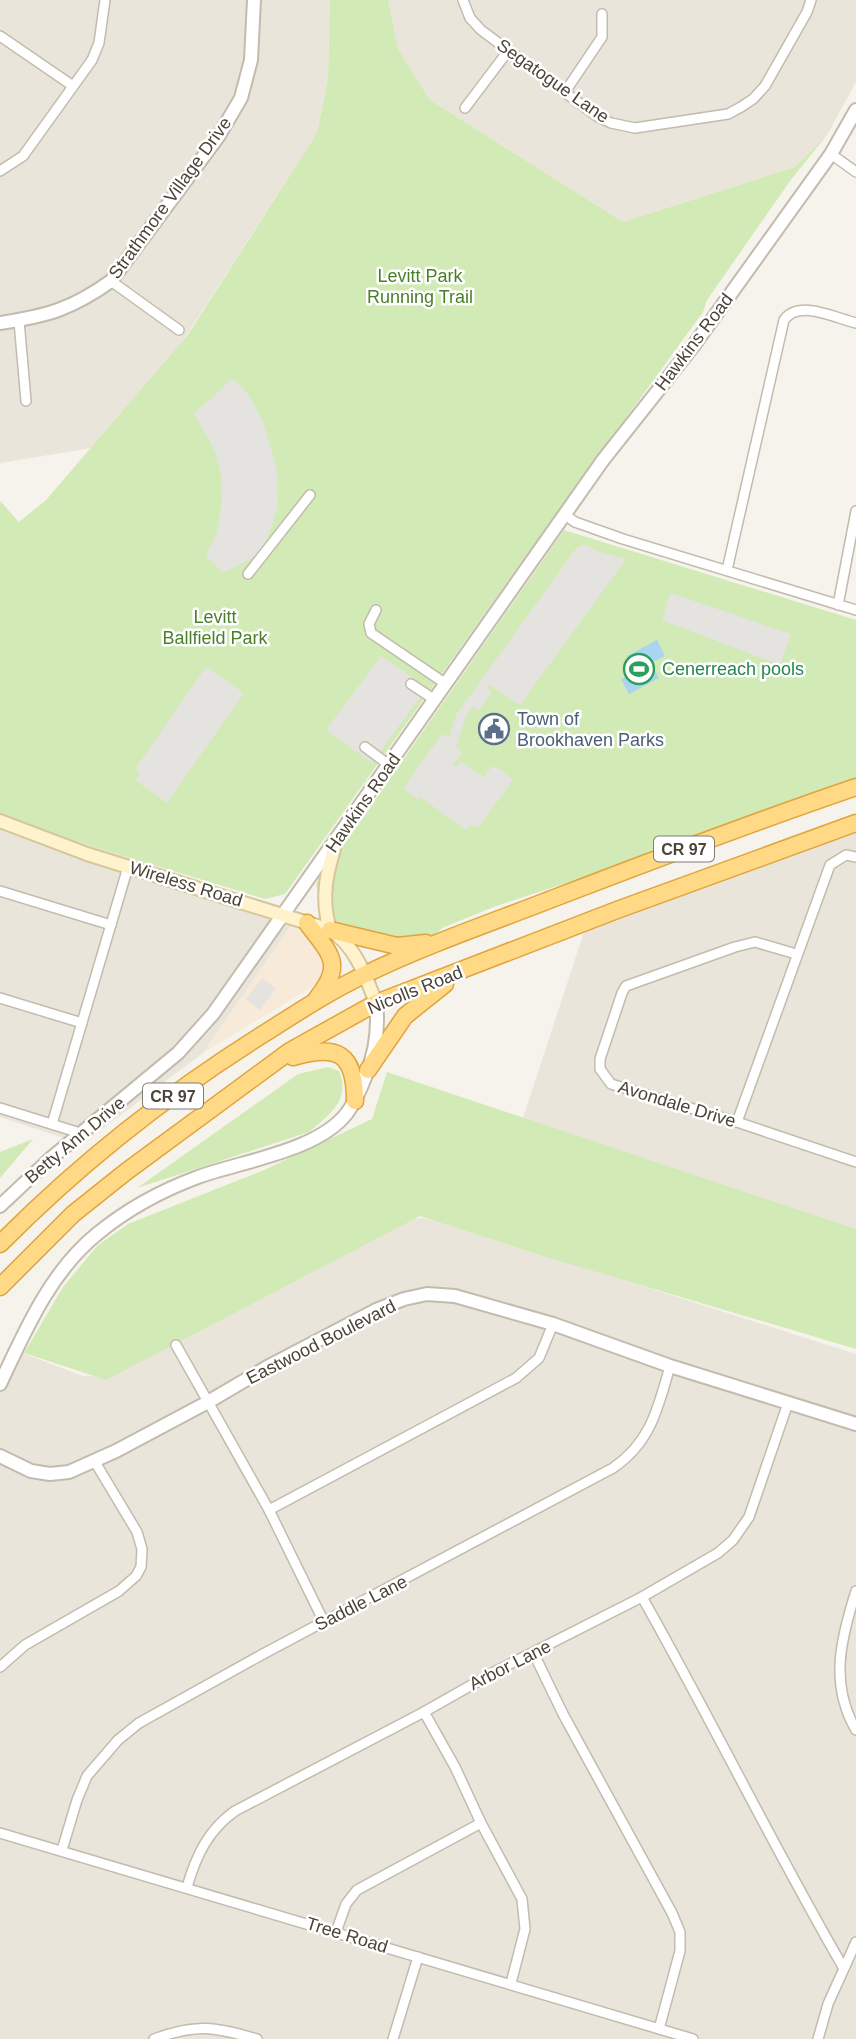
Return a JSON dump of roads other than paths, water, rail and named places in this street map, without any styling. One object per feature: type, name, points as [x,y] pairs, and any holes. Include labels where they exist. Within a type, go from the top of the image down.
[{"type":"highway","name":"Nicolls Road","points":[[0,1244],[44,1200],[133,1125],[226,1057],[314,1002],[366,974],[442,941],[646,863],[856,787]]},
{"type":"highway","name":"Nicolls Road","points":[[0,1287],[73,1214],[127,1171],[290,1051],[376,1003],[856,823]]},
{"type":"highway","points":[[307,923],[326,948],[333,963],[333,974],[328,985],[314,1002]]},
{"type":"highway","points":[[330,930],[397,946],[442,941]]},
{"type":"highway","points":[[368,1070],[405,1016],[432,992],[466,970]]},
{"type":"highway","points":[[274,1063],[316,1050],[335,1054],[345,1059],[352,1069],[355,1101]]},
{"type":"main road","name":"Wireless Road","points":[[0,821],[87,853],[285,915]]},
{"type":"main road","name":"Wireless Road","points":[[0,831],[87,853]]},
{"type":"main road","points":[[330,930],[324,911],[326,875],[337,839]]},
{"type":"main road","points":[[285,915],[330,930],[343,941],[366,974],[376,1003]]},
{"type":"street","points":[[0,171],[23,156],[92,60],[99,43],[105,0]]},
{"type":"street","name":"Strathmore Village Drive","points":[[0,323],[41,317],[67,308],[89,297],[111,281],[218,137],[241,99],[251,60],[254,0]]},
{"type":"street","name":"Segatogue Lane","points":[[463,0],[470,18],[508,51],[598,117],[624,127],[635,128],[728,114],[753,99],[765,86],[807,12],[811,0]]},
{"type":"street","points":[[565,92],[602,37],[602,14]]},
{"type":"street","points":[[0,36],[74,86]]},
{"type":"street","points":[[466,108],[508,51]]},
{"type":"street","name":"Hawkins Road","points":[[285,915],[603,460],[694,345],[831,154],[856,110]]},
{"type":"street","points":[[831,154],[856,172]]},
{"type":"street","points":[[111,281],[179,330]]},
{"type":"street","points":[[727,570],[784,320],[790,312],[800,310],[856,323]]},
{"type":"street","points":[[19,321],[26,401]]},
{"type":"street","points":[[248,574],[310,495]]},
{"type":"street","points":[[838,605],[856,511]]},
{"type":"street","points":[[565,515],[575,522],[608,534],[856,611]]},
{"type":"street","points":[[376,610],[369,624],[371,633],[446,684]]},
{"type":"street","points":[[411,684],[435,700]]},
{"type":"street","points":[[365,747],[390,765]]},
{"type":"street","points":[[737,1122],[830,865],[846,855],[856,857]]},
{"type":"street","points":[[52,1125],[128,866]]},
{"type":"street","points":[[0,891],[111,925]]},
{"type":"street","name":"Betty Ann Drive","points":[[0,1206],[80,1133],[138,1087],[193,1037],[213,1014],[285,915]]},
{"type":"street","name":"Avondale Drive","points":[[796,954],[755,942],[626,986],[600,1059],[600,1069],[611,1084],[856,1162]]},
{"type":"street","points":[[0,998],[82,1023]]},
{"type":"street","points":[[0,1384],[52,1284],[72,1258],[97,1234],[153,1198],[197,1177],[235,1164],[292,1150],[346,1115],[355,1101],[375,1051],[378,1022],[376,1003]]},
{"type":"street","points":[[0,1108],[80,1133]]},
{"type":"street","name":"Eastwood Boulevard","points":[[0,1456],[31,1471],[50,1474],[69,1472],[95,1462],[364,1316],[414,1296],[427,1294],[456,1296],[553,1324],[670,1366],[856,1424]]},
{"type":"street","points":[[269,1510],[516,1378],[539,1358],[553,1324]]},
{"type":"street","points":[[176,1345],[269,1510],[324,1622]]},
{"type":"street","name":"Saddle Lane","points":[[62,1850],[87,1776],[118,1740],[139,1723],[534,1511],[629,1457],[648,1432],[670,1366]]},
{"type":"street","name":"Arbor Lane","points":[[187,1887],[202,1845],[225,1818],[498,1670],[642,1597],[718,1553],[741,1530],[755,1501],[788,1403]]},
{"type":"street","points":[[0,1667],[25,1645],[130,1584],[142,1567],[142,1549],[137,1532],[95,1462]]},
{"type":"street","points":[[856,1591],[843,1630],[839,1677],[846,1708],[856,1730]]},
{"type":"street","points":[[642,1597],[679,1662],[792,1879],[843,1967]]},
{"type":"street","points":[[534,1654],[563,1714],[680,1932],[680,1951],[659,2029]]},
{"type":"street","points":[[424,1712],[522,1899],[526,1916],[523,1942],[511,1983]]},
{"type":"street","points":[[336,1932],[346,1905],[357,1890],[481,1823]]},
{"type":"street","name":"Tree Road","points":[[1,1836],[62,1850],[693,2039]]},
{"type":"street","points":[[818,2039],[828,2004],[856,1942]]},
{"type":"street","points":[[393,2039],[418,1957]]},
{"type":"street","points":[[154,2039],[187,2028],[210,2027],[257,2039]]},
{"type":"water","points":[[657,640],[665,656],[651,663],[659,678],[629,694],[621,679],[635,672],[627,656]]},
{"type":"place","name":"Cenerreach pools","points":[[639,669]]},
{"type":"place","name":"Town of Brookhaven Parks","points":[[494,729]]},
{"type":"park label","name":"Levitt Park Running Trail","points":[[420,286]]},
{"type":"park label","name":"Levitt Ballfield Park","points":[[215,627]]}]
